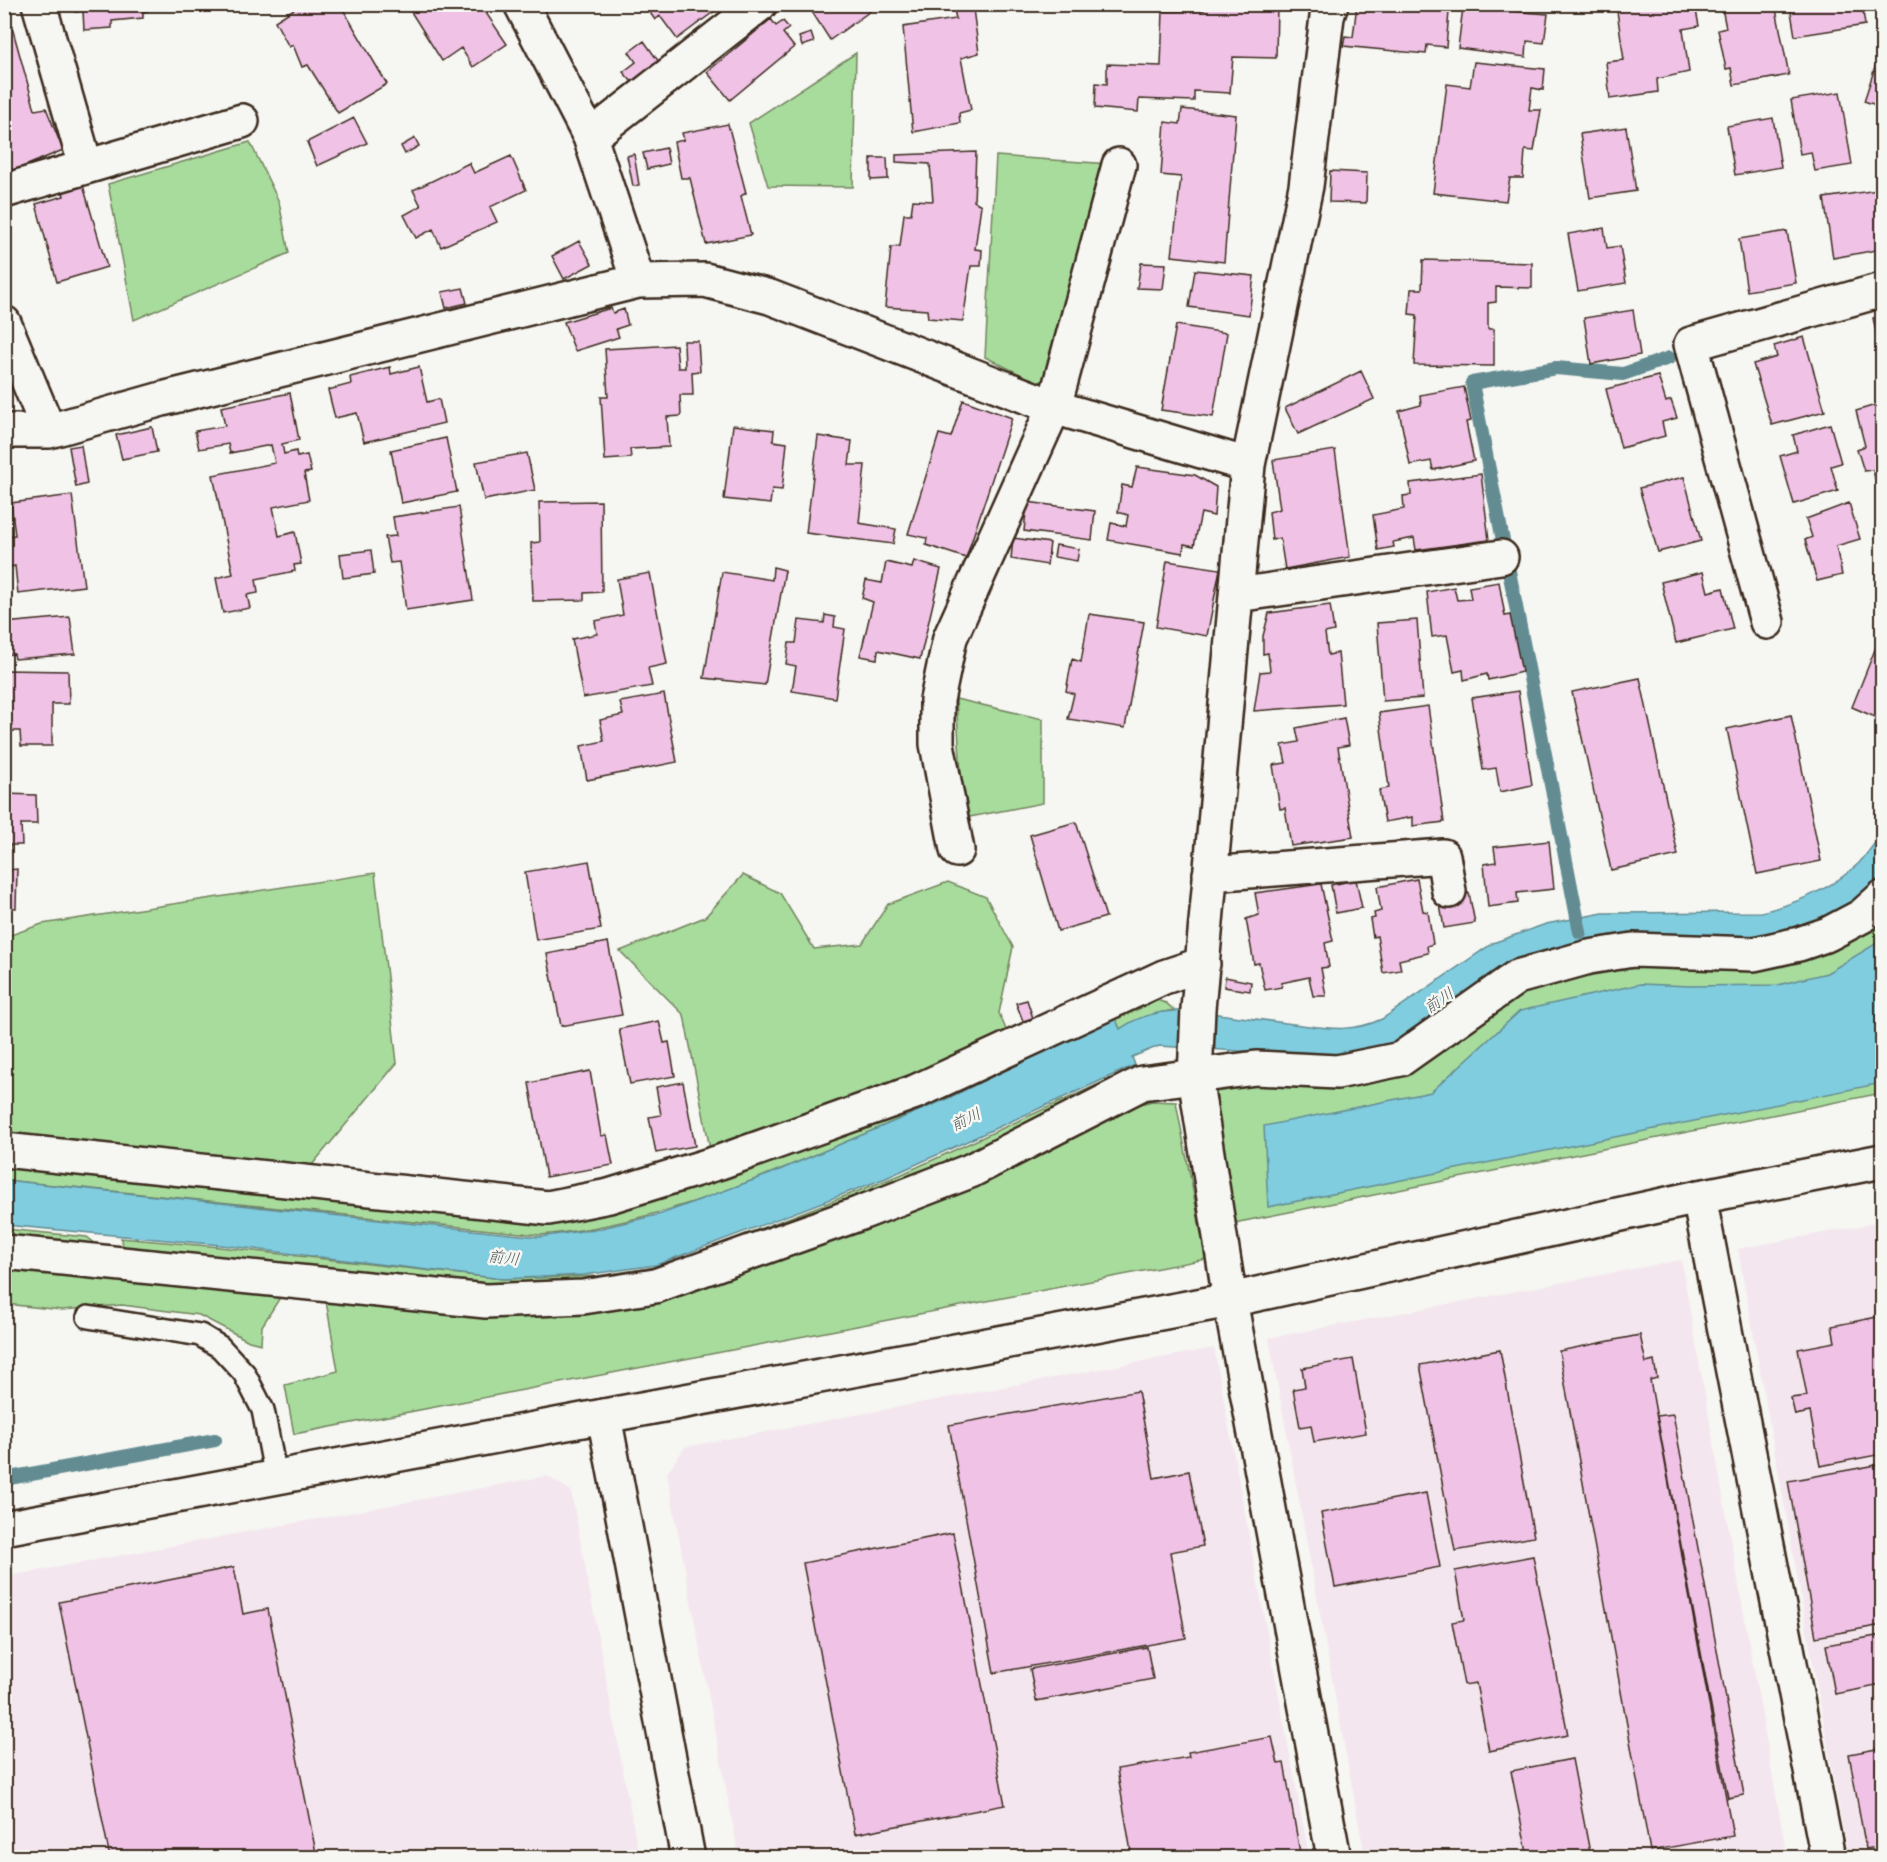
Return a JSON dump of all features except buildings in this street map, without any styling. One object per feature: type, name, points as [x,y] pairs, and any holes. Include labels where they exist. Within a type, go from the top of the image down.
[{"type":"street","points":[[39,4],[86,167]]},
{"type":"street","points":[[521,4],[590,137],[638,281]]},
{"type":"street","points":[[590,137],[760,4]]},
{"type":"street","points":[[1331,4],[1327,17],[1306,186],[1248,465],[1198,1009],[1195,1064],[1230,1300],[1334,1857]]},
{"type":"street","points":[[4,191],[242,121]]},
{"type":"street","points":[[957,850],[937,744],[937,700],[950,638],[1054,407],[1119,165]]},
{"type":"street","points":[[4,431],[49,431],[162,399],[638,281],[705,280],[770,297],[1054,407],[1248,465]]},
{"type":"street","points":[[1767,622],[1691,344],[1882,290]]},
{"type":"street","points":[[4,323],[49,431]]},
{"type":"street","points":[[1237,595],[1501,557]]},
{"type":"street","points":[[1210,874],[1443,856],[1449,891]]},
{"type":"street","points":[[4,1252],[486,1301],[583,1297],[655,1286],[858,1214],[970,1170],[1143,1083],[1195,1064],[1337,1072],[1401,1059],[1517,977],[1589,957],[1633,950],[1754,954],[1798,945],[1828,934],[1862,916],[1882,898]]},
{"type":"street","points":[[4,1150],[548,1208],[609,1196],[720,1162],[915,1092],[1164,977],[1203,964]]},
{"type":"street","points":[[4,1528],[1230,1300],[1699,1197],[1882,1161]]},
{"type":"street","points":[[1699,1197],[1828,1857]]},
{"type":"street","points":[[604,1416],[688,1857]]},
{"type":"lane","points":[[88,1317],[200,1335],[220,1347],[244,1373],[263,1410],[276,1478]]},
{"type":"shaded area","points":[[1882,1222],[1882,1857],[1848,1857],[1738,1249]]},
{"type":"shaded area","points":[[1681,1260],[1787,1857],[1365,1857],[1269,1338]]},
{"type":"shaded area","points":[[1214,1348],[1309,1857],[739,1857],[667,1473],[685,1447]]},
{"type":"shaded area","points":[[547,1476],[571,1491],[639,1857],[5,1858],[5,1577]]},
{"type":"green space","points":[[856,53],[853,187],[768,186],[749,123]]},
{"type":"green space","points":[[250,142],[279,202],[289,253],[134,320],[108,184]]},
{"type":"green space","points":[[996,156],[1110,164],[1043,385],[985,357]]},
{"type":"green space","points":[[956,699],[1043,719],[1043,803],[964,818]]},
{"type":"green space","points":[[375,873],[397,1063],[312,1165],[5,1133],[5,937],[42,924]]},
{"type":"green space","points":[[743,875],[780,893],[814,949],[862,944],[888,904],[948,882],[986,897],[1013,947],[999,1013],[1010,1039],[711,1154],[684,1015],[620,951],[705,917]]},
{"type":"green space","points":[[1882,914],[1882,1093],[1234,1223],[1211,1094],[1251,1078],[1342,1086],[1515,994],[1582,972],[1630,968],[1760,966]]},
{"type":"green space","points":[[1156,1000],[1166,1003],[1174,1010],[1146,1017],[1120,1029],[1114,1015],[968,1088],[901,1119],[788,1166],[684,1205],[577,1231],[540,1235],[5,1180],[5,1168],[541,1225],[603,1212],[1118,1009]]},
{"type":"green space","points":[[1134,1068],[953,1163],[686,1263],[613,1280],[491,1289],[124,1249],[121,1238],[503,1279],[597,1276],[662,1266],[900,1175]]},
{"type":"green space","points":[[1152,1101],[1176,1102],[1206,1259],[294,1434],[285,1385],[338,1371],[326,1301],[482,1316],[552,1316],[622,1308],[658,1300],[815,1247],[968,1186],[1126,1108]]},
{"type":"green space","points":[[5,1229],[87,1237],[96,1244],[107,1245],[107,1249],[5,1238]]},
{"type":"green space","points":[[4,1269],[281,1296],[262,1326],[261,1344],[249,1341],[199,1315],[122,1305],[62,1310],[5,1304]]},
{"type":"water","name":"前川","points":[[1882,833],[1882,879],[1856,905],[1813,929],[1760,939],[1558,949],[1495,972],[1396,1046],[1358,1054],[1317,1056],[1159,1046],[1132,1057],[1135,1065],[886,1178],[656,1265],[584,1275],[503,1279],[221,1245],[5,1225],[4,1180],[539,1237],[602,1228],[661,1214],[770,1174],[949,1098],[1114,1015],[1120,1029],[1147,1016],[1174,1011],[1203,1012],[1322,1028],[1362,1026],[1382,1019],[1493,943],[1546,924],[1603,913],[1762,912],[1789,904],[1826,888],[1849,872],[1862,860]]},
{"type":"water","points":[[1882,940],[1882,1083],[1268,1207],[1264,1126],[1431,1092],[1520,1011],[1640,984],[1778,985],[1827,973]]},
{"type":"waterway","points":[[1580,932],[1472,383],[1556,368],[1623,374],[1669,358]]},
{"type":"waterway","points":[[4,1479],[215,1440]]}]
